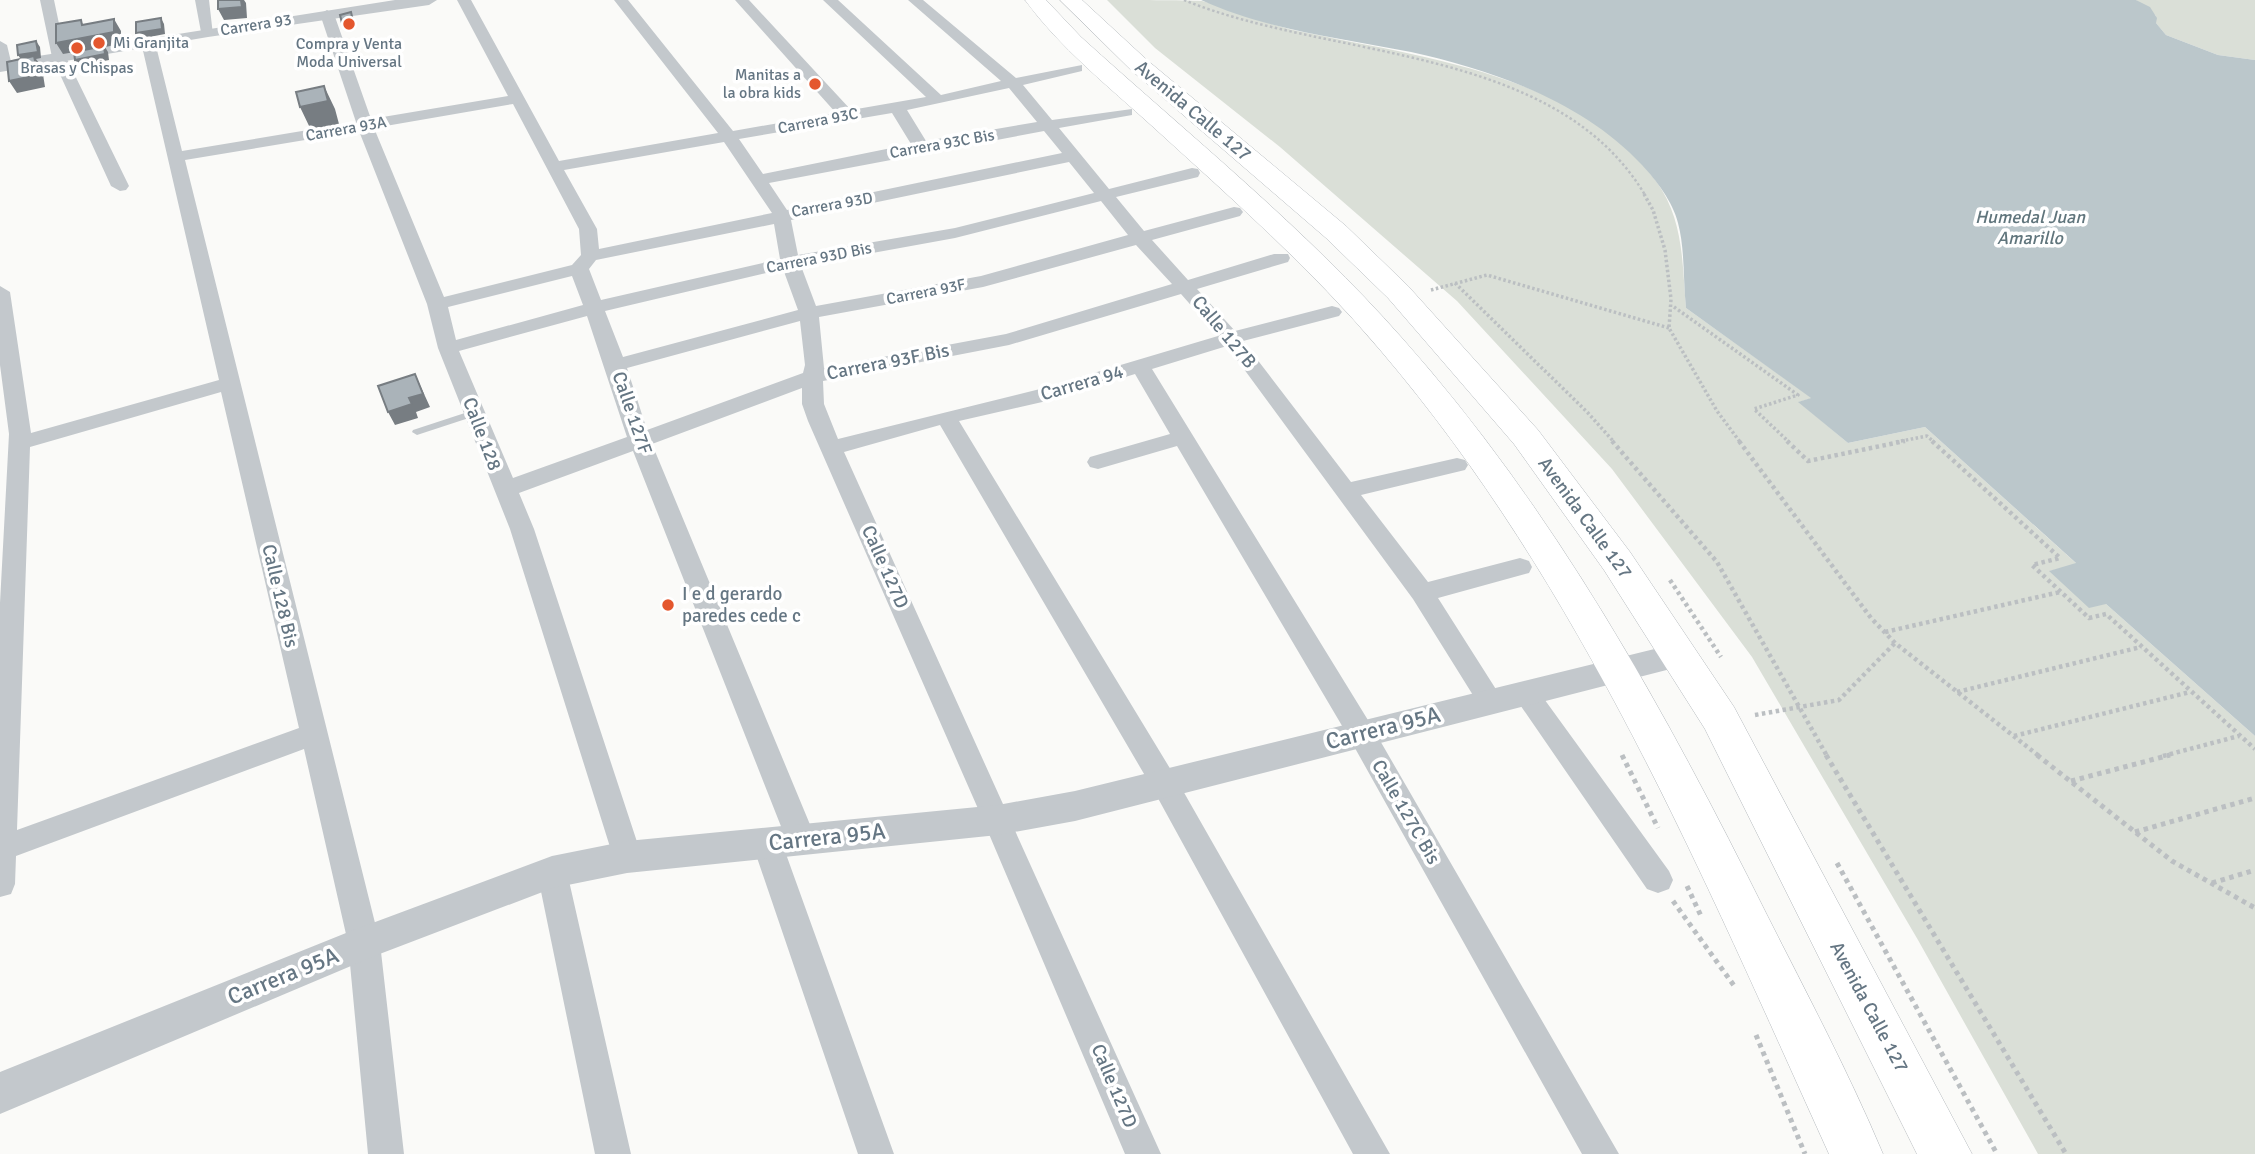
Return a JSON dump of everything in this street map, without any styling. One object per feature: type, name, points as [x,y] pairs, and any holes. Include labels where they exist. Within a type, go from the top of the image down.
[{"type":"main road","name":"Avenida Calle 127","points":[[1035,0],[1073,42],[1326,273],[1393,344],[1478,450],[1513,500],[1653,727],[1721,865],[1856,1154]]},
{"type":"main road","name":"Avenida Calle 127","points":[[1070,0],[1139,65],[1336,232],[1398,292],[1527,438],[1617,561],[1720,719],[1945,1154]]},
{"type":"street","points":[[47,0],[59,57],[120,186]]},
{"type":"street","points":[[202,0],[208,32]]},
{"type":"street","name":"Carrera 93","points":[[3,67],[208,32],[429,0]]},
{"type":"street","name":"Calle 127F","points":[[464,0],[516,99],[557,166],[588,229],[585,263],[593,308],[616,365],[639,439],[784,841],[876,1154]]},
{"type":"street","name":"Calle 127D","points":[[621,0],[730,138],[781,214],[790,262],[809,313],[815,365],[812,377],[813,404],[999,820],[1143,1154]]},
{"type":"street","points":[[742,0],[847,115]]},
{"type":"street","points":[[830,0],[938,100]]},
{"type":"street","name":"Calle 127B","points":[[915,0],[1013,83],[1140,238],[1231,338],[1348,490],[1422,593],[1490,701]]},
{"type":"street","name":"Calle 128","points":[[327,14],[365,127],[437,304],[448,348],[504,490],[522,528],[626,857]]},
{"type":"street","name":"Calle 128 Bis","points":[[148,42],[364,943],[386,1154]]},
{"type":"street","points":[[0,45],[3,67]]},
{"type":"street","name":"Carrera 93C","points":[[557,166],[938,100],[1077,68]]},
{"type":"street","name":"Carrera 93A","points":[[176,157],[365,127],[516,99]]},
{"type":"street","points":[[897,107],[921,147]]},
{"type":"street","name":"Carrera 93C Bis","points":[[758,180],[921,147],[1126,112]]},
{"type":"street","name":"Carrera 93D","points":[[437,304],[585,263],[781,214],[929,189],[1073,156]]},
{"type":"street","name":"Carrera 93D Bis","points":[[448,348],[593,308],[790,262],[955,233],[1192,173]]},
{"type":"street","name":"Carrera 93F","points":[[616,365],[809,313],[983,281],[1234,212]]},
{"type":"street","name":"Carrera 93F Bis","points":[[504,490],[812,377],[1009,339],[1280,258]]},
{"type":"street","points":[[0,292],[3,334],[19,443],[0,884]]},
{"type":"street","name":"Carrera 94","points":[[831,448],[946,416],[1044,395],[1231,338],[1332,312]]},
{"type":"street","name":"Calle 127C Bis","points":[[1140,366],[1361,733],[1601,1154]]},
{"type":"street","points":[[19,443],[230,383]]},
{"type":"street","points":[[946,416],[1164,783],[1372,1154]]},
{"type":"street","points":[[1098,462],[1183,437]]},
{"type":"street","points":[[1348,490],[1457,465]]},
{"type":"street","points":[[1422,593],[1520,567]]},
{"type":"street","name":"Carrera 95A","points":[[0,1093],[364,943],[552,872],[626,857],[999,820],[1075,806],[1618,668],[1679,655]]},
{"type":"street","points":[[1525,692],[1671,881]]},
{"type":"street","points":[[2,848],[313,734]]},
{"type":"street","points":[[552,872],[613,1154]]},
{"type":"lane","points":[[417,432],[474,414]]},
{"type":"path","points":[[1184,0],[1237,21],[1397,54],[1458,70],[1521,94],[1570,120],[1619,160],[1648,196],[1661,224],[1674,307],[1669,328],[1717,411],[1885,632],[1895,643],[2172,860],[2255,908]]},
{"type":"path","points":[[1426,291],[1488,275],[1669,328]]},
{"type":"path","points":[[1455,283],[1588,413],[1717,562],[1798,708],[2066,1154]]},
{"type":"path","points":[[1674,307],[1798,395],[1754,409],[1808,461],[1927,436],[2060,558],[2032,565],[2089,618],[2106,614],[2255,749]]},
{"type":"path","points":[[1885,632],[2061,592]]},
{"type":"path","points":[[1755,715],[1839,700],[1895,643]]},
{"type":"path","points":[[1957,692],[2142,647]]},
{"type":"path","points":[[2014,736],[2191,691]]},
{"type":"path","points":[[2071,781],[2240,736]]},
{"type":"path","points":[[1618,745],[1660,831]]},
{"type":"path","points":[[2135,832],[2255,798]]},
{"type":"path","points":[[2211,883],[2255,870]]},
{"type":"path","points":[[1671,881],[1703,918]]},
{"type":"path","points":[[1671,881],[1739,993],[1715,943]]},
{"type":"path","points":[[1754,1030],[1805,1154]]},
{"type":"shaded area","points":[[1107,0],[1202,1],[1286,28],[1443,61],[1492,75],[1539,93],[1583,116],[1623,145],[1656,181],[1665,196],[1677,226],[1680,242],[1686,308],[1812,398],[1799,402],[1848,443],[1925,427],[2077,564],[2050,571],[2106,604],[2255,736],[2255,1154],[2038,1154],[1918,940],[1752,657],[1612,469],[1457,301],[1280,147],[1155,48]]},
{"type":"shaded area","points":[[2136,0],[2255,0],[2255,60],[2218,55],[2166,35],[2155,22],[2156,16]]},
{"type":"water","name":"Humedal Juan Amarillo","points":[[1201,0],[2136,0],[2150,7],[2157,18],[2156,23],[2166,35],[2218,55],[2255,60],[2255,736],[2106,604],[2089,608],[2049,571],[2076,563],[1925,427],[1848,443],[1798,402],[1811,398],[1686,308],[1682,243],[1678,223],[1668,199],[1642,165],[1593,123],[1536,92],[1474,68],[1411,52],[1278,26]]},
{"type":"building","points":[[218,0],[241,0],[242,7],[218,9]]},
{"type":"building","points":[[351,12],[353,21],[342,23],[340,15]]},
{"type":"building","points":[[161,18],[162,29],[136,33],[136,22]]},
{"type":"building","points":[[114,19],[114,32],[56,43],[56,24],[81,20],[82,25]]},
{"type":"building","points":[[36,41],[38,52],[18,55],[17,45]]},
{"type":"building","points":[[104,46],[105,54],[75,60],[74,52]]},
{"type":"building","points":[[34,56],[38,75],[9,81],[7,62]]},
{"type":"building","points":[[324,86],[328,101],[300,107],[296,92]]},
{"type":"building","points":[[415,374],[423,394],[409,398],[412,404],[388,412],[378,386]]},
{"type":"place","name":"Compra y Venta Moda Universal","points":[[349,24]]},
{"type":"place","name":"Mi Granjita","points":[[99,43]]},
{"type":"place","name":"Brasas y Chispas","points":[[77,48]]},
{"type":"place","name":"Manitas a la obra kids","points":[[815,84]]},
{"type":"place","name":"I e d gerardo paredes cede c","points":[[668,605]]}]
